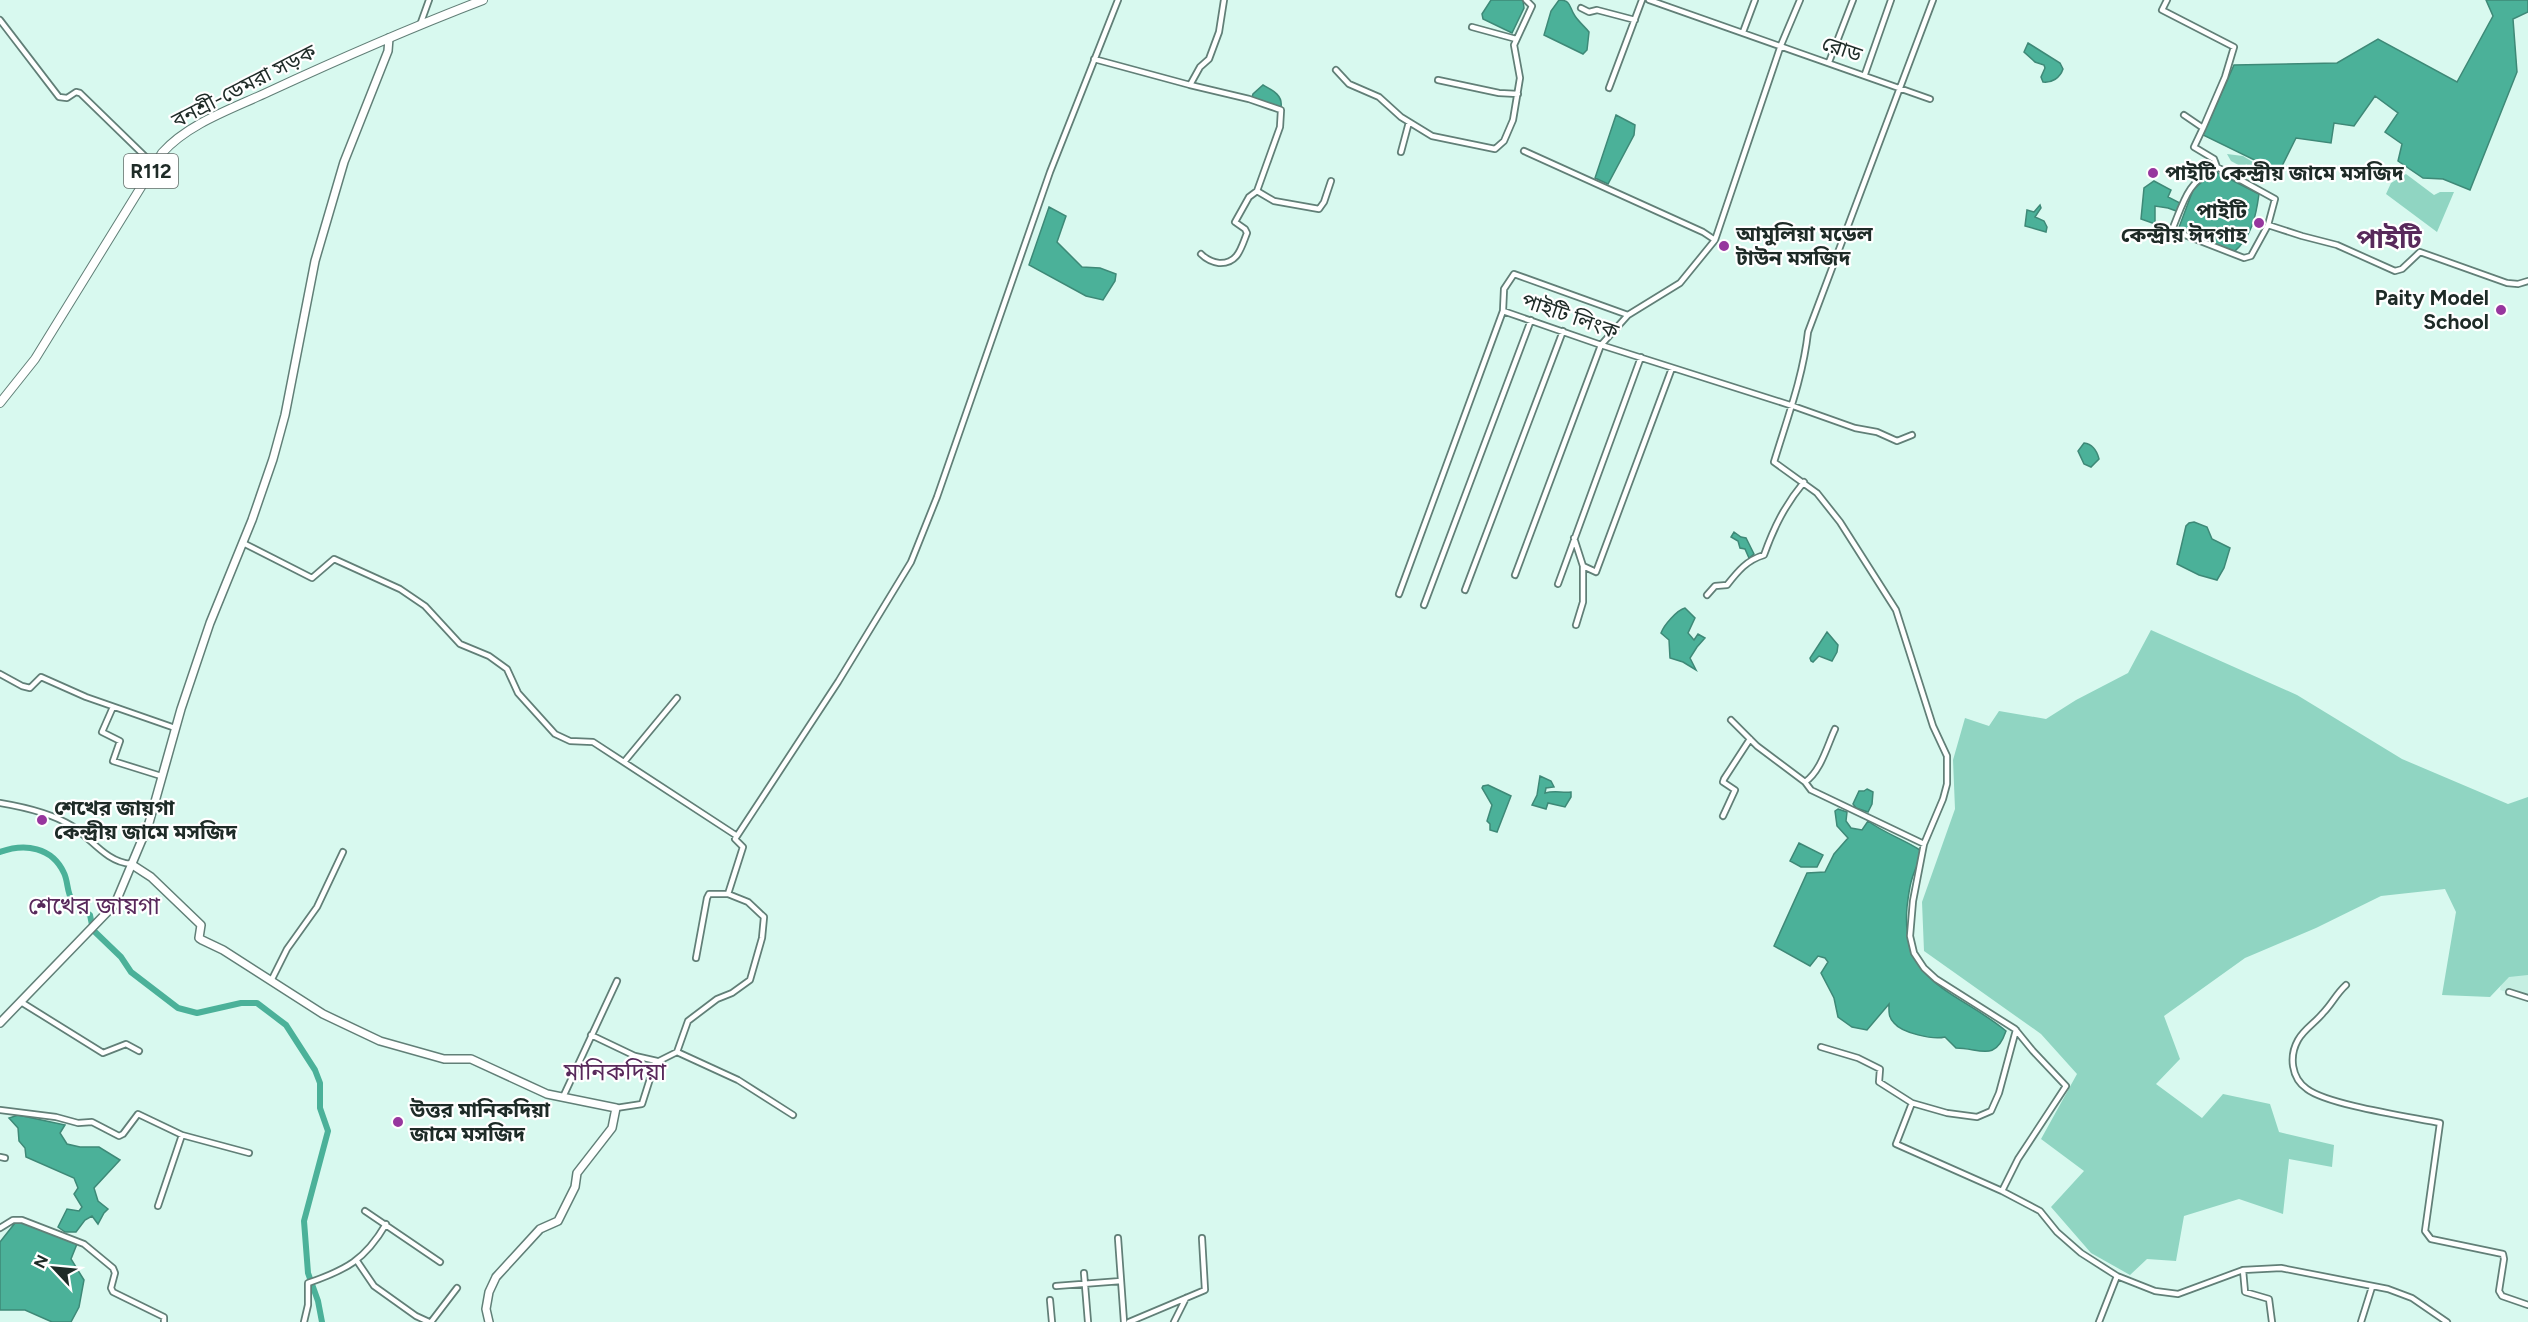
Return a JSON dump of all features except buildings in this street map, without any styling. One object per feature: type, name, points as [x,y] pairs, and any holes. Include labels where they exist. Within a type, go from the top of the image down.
[{"type":"main road","name":"R112","points":[[389,38],[483,0]]},
{"type":"main road","name":"বনশ্রী-ডেমরা সড়ক","points":[[0,403],[35,359],[154,165],[170,145],[202,123],[389,38]]},
{"type":"main road","points":[[0,1023],[115,904],[149,823],[175,728],[210,623],[264,487],[285,415],[315,261],[344,162],[388,51],[389,38]]},
{"type":"main road","points":[[131,864],[151,877],[201,925],[199,938],[223,950],[323,1014],[380,1041],[444,1059],[471,1059],[548,1094],[616,1108],[612,1128],[578,1173],[575,1187],[558,1221],[540,1229],[496,1277],[489,1292],[486,1309],[489,1322]]},
{"type":"street","points":[[420,25],[429,0]]},
{"type":"street","points":[[729,894],[743,847],[735,839],[736,836],[838,682],[911,562],[937,497],[1036,218],[1050,172],[1118,0]]},
{"type":"street","points":[[1190,85],[1200,67],[1209,59],[1219,32],[1224,0]]},
{"type":"street","points":[[1336,70],[1349,84],[1379,97],[1409,122],[1432,136],[1495,149],[1504,141],[1513,120],[1520,78],[1515,56],[1516,39],[1532,6],[1526,0]]},
{"type":"street","points":[[1609,88],[1642,0]]},
{"type":"street","name":"রোড","points":[[1649,0],[1865,74],[1930,99]]},
{"type":"street","points":[[1743,32],[1755,0]]},
{"type":"street","points":[[1515,575],[1601,345],[1628,315],[1680,283],[1715,240],[1781,45],[1800,0]]},
{"type":"street","points":[[1829,62],[1853,0]]},
{"type":"street","points":[[1865,74],[1891,0]]},
{"type":"street","points":[[1933,0],[1808,332],[1806,353],[1793,405],[1774,462],[1817,493],[1840,522],[1896,610],[1933,726],[1947,756],[1947,784],[1924,844],[1910,925],[1914,953],[1924,968],[1936,979],[2016,1030],[2032,1052],[2066,1086],[2018,1159],[2002,1191]]},
{"type":"street","points":[[2167,0],[2162,10],[2234,47],[2225,77],[2194,147],[2214,159],[2217,167],[2275,199],[2268,225],[2251,256],[2244,258],[2172,230],[2189,188],[2205,173],[2217,167]]},
{"type":"street","points":[[1581,8],[1589,12],[1597,10],[1635,20]]},
{"type":"street","points":[[0,20],[59,97],[67,98],[76,92],[80,93],[154,165]]},
{"type":"street","points":[[1472,27],[1516,39]]},
{"type":"street","points":[[1094,58],[1249,99],[1281,110],[1280,127],[1257,191],[1249,197],[1234,222],[1245,229],[1247,234],[1235,259],[1230,262],[1212,262],[1201,254]]},
{"type":"street","points":[[1438,80],[1498,93],[1518,94]]},
{"type":"street","points":[[2184,115],[2203,128]]},
{"type":"street","points":[[1401,152],[1409,122]]},
{"type":"street","points":[[1524,152],[1703,232],[1715,240]]},
{"type":"street","points":[[1257,191],[1274,201],[1319,209],[1324,202],[1331,181]]},
{"type":"street","points":[[2268,225],[2337,245],[2395,272],[2402,269],[2420,252],[2506,283],[2518,284],[2528,281]]},
{"type":"street","points":[[1503,311],[1504,289],[1514,274],[1628,315]]},
{"type":"street","name":"পাইটি লিংক","points":[[1399,594],[1503,311],[1897,441],[1912,435]]},
{"type":"street","points":[[1424,605],[1531,320]]},
{"type":"street","points":[[1465,590],[1563,331]]},
{"type":"street","points":[[1558,584],[1641,357]]},
{"type":"street","points":[[1583,566],[1596,572],[1672,368]]},
{"type":"street","points":[[1707,595],[1715,586],[1726,585],[1741,567],[1753,558],[1764,555],[1775,526],[1789,501],[1804,482]]},
{"type":"street","points":[[1574,538],[1583,566],[1583,602],[1576,625]]},
{"type":"street","points":[[243,543],[312,578],[333,559],[400,589],[425,606],[460,644],[489,656],[507,669],[518,693],[555,734],[570,741],[593,741],[736,836]]},
{"type":"street","points":[[0,674],[30,688],[41,677],[113,707],[175,728]]},
{"type":"street","points":[[624,762],[677,698]]},
{"type":"street","points":[[113,707],[102,732],[120,741],[113,761],[161,776]]},
{"type":"street","points":[[1731,720],[1750,739],[1805,782],[1811,790],[1924,844]]},
{"type":"street","points":[[1805,782],[1817,769],[1835,729]]},
{"type":"street","points":[[1723,816],[1736,790],[1723,782],[1724,778],[1750,739]]},
{"type":"street","points":[[0,803],[55,816],[120,863],[131,864]]},
{"type":"street","points":[[271,981],[287,949],[317,907],[343,852]]},
{"type":"street","points":[[591,1035],[635,1056],[657,1061],[672,1056],[677,1052],[688,1021],[717,999],[732,993],[747,982],[754,973],[764,917],[748,902],[729,894],[709,894],[696,958]]},
{"type":"street","points":[[563,1097],[618,981]]},
{"type":"street","points":[[2346,985],[2336,994],[2323,1014],[2298,1039],[2293,1051],[2292,1067],[2298,1081],[2308,1090],[2328,1099],[2440,1123],[2425,1231],[2431,1239],[2503,1254],[2505,1259],[2499,1291],[2502,1296],[2528,1305]]},
{"type":"street","points":[[2509,992],[2528,998]]},
{"type":"street","points":[[21,1002],[103,1053],[126,1044],[139,1051]]},
{"type":"street","points":[[1821,1047],[1858,1058],[1880,1070],[1879,1082],[1912,1103],[1947,1113],[1977,1117],[1991,1111],[1999,1093],[2016,1030]]},
{"type":"street","points":[[677,1052],[738,1080],[793,1115]]},
{"type":"street","points":[[616,1108],[644,1103],[649,1078],[657,1061]]},
{"type":"street","points":[[1912,1103],[1896,1144],[2002,1191],[2040,1211],[2057,1232],[2081,1253],[2118,1276],[2155,1291],[2178,1294],[2243,1270],[2281,1268],[2388,1289],[2412,1298],[2447,1322]]},
{"type":"street","points":[[0,1110],[56,1117],[78,1123],[92,1122],[119,1136],[138,1114],[182,1135],[249,1153]]},
{"type":"street","points":[[158,1206],[182,1135]]},
{"type":"street","points":[[365,1211],[440,1262]]},
{"type":"street","points":[[0,1228],[13,1220],[22,1220],[84,1244],[113,1268],[115,1276],[111,1288],[113,1292],[164,1317],[164,1322]]},
{"type":"street","points":[[304,1322],[308,1305],[308,1283],[340,1272],[357,1261],[386,1224]]},
{"type":"street","points":[[1118,1238],[1124,1322]]},
{"type":"street","points":[[1129,1322],[1205,1290],[1202,1238]]},
{"type":"street","points":[[357,1261],[374,1286],[416,1316],[430,1322],[457,1288]]},
{"type":"street","points":[[2243,1270],[2245,1292],[2269,1299],[2272,1322]]},
{"type":"street","points":[[1084,1273],[1088,1322]]},
{"type":"street","points":[[2099,1322],[2118,1276]]},
{"type":"street","points":[[1056,1286],[1121,1281]]},
{"type":"street","points":[[2361,1322],[2372,1287]]},
{"type":"street","points":[[1174,1322],[1186,1298]]},
{"type":"street","points":[[1050,1300],[1052,1322]]},
{"type":"street","points":[[413,1322],[416,1316]]},
{"type":"shaded area","points":[[1491,0],[1523,0],[1524,8],[1512,33],[1483,19],[1482,14]]},
{"type":"shaded area","points":[[1559,0],[1568,3],[1575,16],[1589,32],[1587,50],[1583,54],[1544,35],[1551,11]]},
{"type":"shaded area","points":[[2486,0],[2528,0],[2528,12],[2513,19],[2517,72],[2470,190],[2443,179],[2423,178],[2398,161],[2402,144],[2385,132],[2398,113],[2375,96],[2354,126],[2334,123],[2331,143],[2296,138],[2279,172],[2203,135],[2234,65],[2337,63],[2378,39],[2457,82],[2493,16]]},
{"type":"shaded area","points":[[2028,43],[2060,63],[2063,69],[2058,77],[2050,82],[2043,82],[2041,77],[2044,65],[2035,62],[2024,52]]},
{"type":"shaded area","points":[[1263,85],[1279,96],[1281,107],[1276,109],[1252,97]]},
{"type":"shaded area","points":[[1616,115],[1635,125],[1634,135],[1608,184],[1595,178]]},
{"type":"shaded area","points":[[2227,154],[2243,156],[2256,164],[2253,173],[2231,161]]},
{"type":"shaded area","points":[[2214,171],[2259,194],[2249,232],[2234,252],[2178,230],[2193,190]]},
{"type":"shaded area","points":[[2406,174],[2434,195],[2440,192],[2454,192],[2437,232],[2386,194],[2391,183]]},
{"type":"shaded area","points":[[2154,181],[2171,190],[2168,197],[2182,204],[2179,212],[2155,206],[2155,224],[2141,219],[2144,188]]},
{"type":"shaded area","points":[[2040,205],[2041,208],[2035,217],[2044,221],[2047,227],[2046,232],[2025,226],[2027,210],[2034,212]]},
{"type":"shaded area","points":[[1049,207],[1066,216],[1057,242],[1082,267],[1100,268],[1116,274],[1115,281],[1103,300],[1086,296],[1029,265]]},
{"type":"shaded area","points":[[2084,443],[2094,448],[2099,459],[2091,467],[2084,464],[2078,451]]},
{"type":"shaded area","points":[[2194,522],[2207,527],[2212,539],[2230,548],[2224,568],[2217,580],[2199,575],[2177,564],[2186,526]]},
{"type":"shaded area","points":[[1734,532],[1746,538],[1754,554],[1749,558],[1745,549],[1740,548],[1738,541],[1731,537]]},
{"type":"shaded area","points":[[1685,608],[1695,618],[1688,633],[1694,640],[1698,634],[1705,638],[1690,658],[1696,670],[1683,662],[1670,658],[1669,640],[1661,633],[1671,618]]},
{"type":"shaded area","points":[[2151,630],[2297,695],[2402,759],[2508,804],[2528,797],[2528,975],[2509,977],[2490,997],[2442,995],[2456,912],[2445,889],[2381,896],[2316,928],[2245,958],[2164,1016],[2180,1059],[2156,1084],[2202,1118],[2223,1094],[2270,1104],[2279,1132],[2334,1145],[2332,1167],[2289,1159],[2283,1214],[2239,1199],[2184,1216],[2176,1261],[2147,1259],[2130,1275],[2091,1253],[2051,1207],[2084,1171],[2041,1139],[2077,1074],[2041,1034],[1924,951],[1922,902],[1955,809],[1953,760],[1965,718],[1989,726],[1999,711],[2046,719],[2076,700],[2128,673]]},
{"type":"shaded area","points":[[1827,632],[1838,645],[1837,652],[1832,661],[1819,656],[1813,662],[1811,661],[1810,658]]},
{"type":"shaded area","points":[[1540,776],[1551,781],[1554,787],[1546,788],[1545,793],[1571,792],[1571,797],[1565,807],[1548,803],[1546,809],[1532,805],[1537,795]]},
{"type":"shaded area","points":[[1488,785],[1511,796],[1497,832],[1490,830],[1490,824],[1487,821],[1492,805],[1482,788]]},
{"type":"shaded area","points":[[1867,789],[1873,792],[1872,804],[1868,812],[1856,808],[1853,804],[1859,791]]},
{"type":"shaded area","points":[[1838,809],[1847,812],[1846,821],[1851,828],[1862,830],[1868,821],[1920,850],[1921,859],[1913,876],[1907,907],[1907,933],[1913,954],[1923,970],[1936,983],[2006,1031],[1997,1047],[1986,1052],[1956,1048],[1945,1037],[1910,1033],[1892,1021],[1889,1004],[1867,1030],[1852,1027],[1838,1017],[1834,998],[1821,973],[1828,962],[1825,958],[1818,956],[1810,966],[1774,946],[1807,873],[1825,872],[1834,854],[1848,838],[1837,826],[1835,811]]},
{"type":"shaded area","points":[[1799,843],[1823,855],[1817,867],[1801,867],[1790,861]]},
{"type":"shaded area","points":[[2528,919],[2528,999],[2500,990],[2505,961]]},
{"type":"shaded area","points":[[18,1115],[65,1125],[60,1133],[67,1144],[99,1147],[120,1160],[94,1188],[98,1201],[108,1209],[98,1224],[92,1216],[85,1220],[76,1232],[65,1232],[58,1227],[67,1209],[79,1211],[82,1207],[74,1194],[78,1188],[74,1178],[26,1157],[25,1148],[19,1141],[18,1128],[9,1118]]},
{"type":"shaded area","points":[[21,1221],[77,1244],[71,1259],[84,1280],[79,1307],[71,1322],[52,1322],[25,1310],[0,1310],[0,1242],[15,1223]]},
{"type":"waterway","points":[[0,852],[28,848],[37,849],[52,857],[64,873],[73,902],[90,915],[93,930],[121,957],[131,972],[178,1008],[197,1013],[241,1003],[257,1003],[286,1025],[315,1070],[320,1083],[320,1108],[328,1131],[304,1221],[308,1273],[318,1301],[322,1322]]},
{"type":"place","name":"পাইটি কেন্দ্রীয় জামে মসজিদ","points":[[2153,173]]},
{"type":"place","name":"পাইটি কেন্দ্রীয় ঈদগাহ","points":[[2259,223]]},
{"type":"place","name":"আমুলিয়া মডেল টাউন মসজিদ","points":[[1724,246]]},
{"type":"place","name":"Paity Model School","points":[[2501,310]]},
{"type":"place","name":"শেখের জায়গা কেন্দ্রীয় জামে মসজিদ","points":[[42,820]]},
{"type":"place","name":"উত্তর মানিকদিয়া জামে মসজিদ","points":[[398,1122]]},
{"type":"district","name":"পাইটি","points":[[2389,239]]},
{"type":"district","name":"শেখের জায়গা","points":[[94,906]]},
{"type":"district","name":"মানিকদিয়া","points":[[615,1072]]}]
